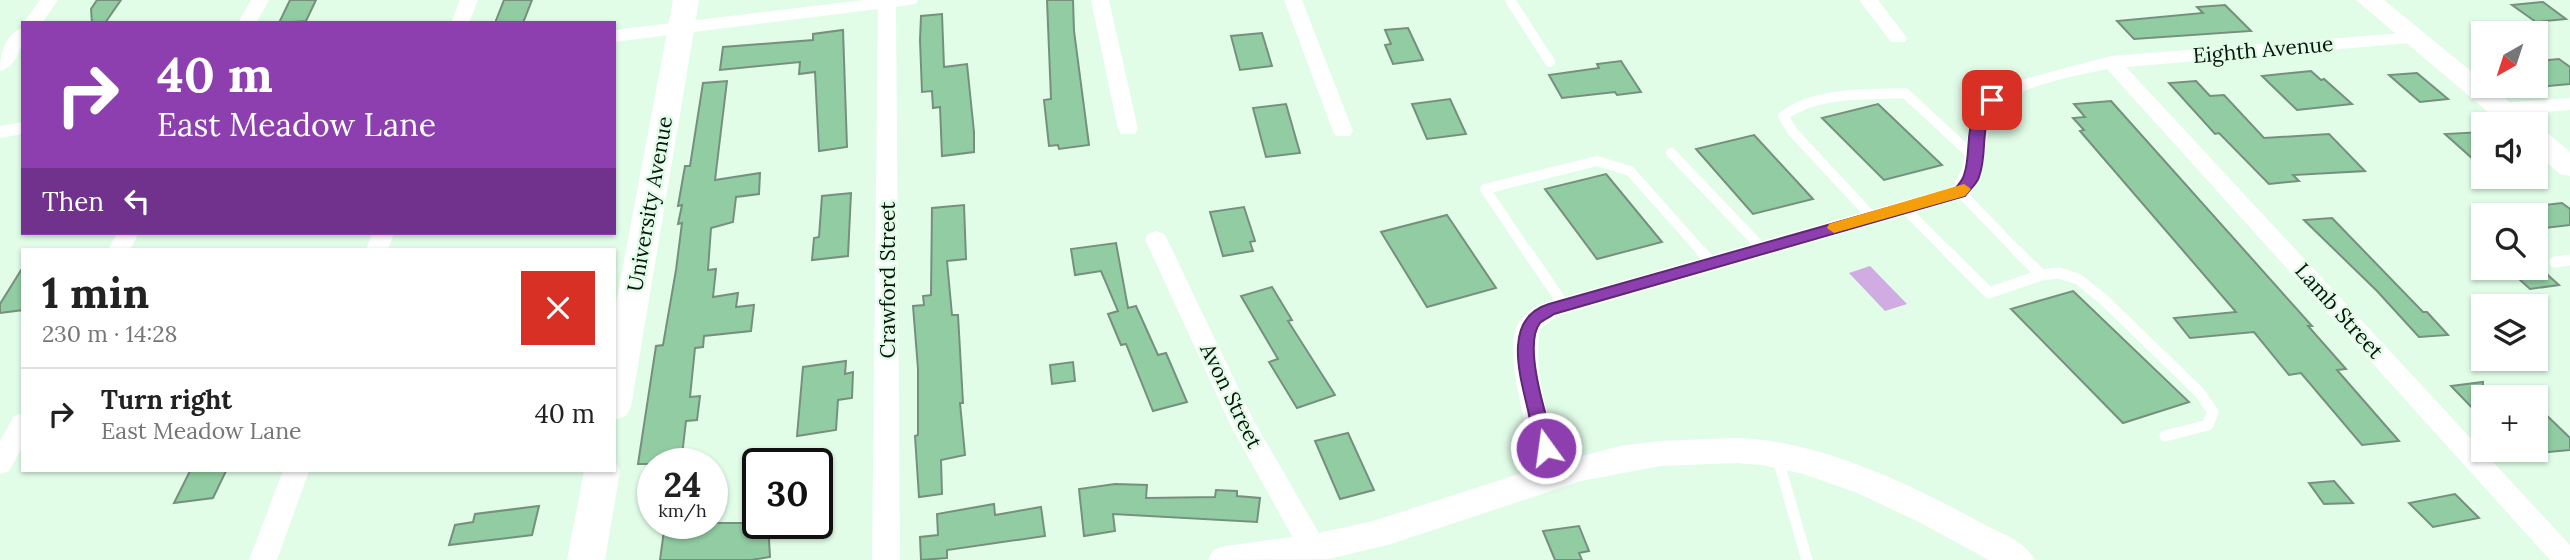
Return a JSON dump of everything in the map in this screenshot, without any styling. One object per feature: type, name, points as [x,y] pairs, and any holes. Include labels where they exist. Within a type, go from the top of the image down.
[{"type":"main road","points":[[2369,0],[2504,112]]},
{"type":"main road","name":"University Avenue","points":[[616,396],[684,13]]},
{"type":"main road","points":[[2548,148],[2570,167]]},
{"type":"main road","points":[[586,560],[602,472]]},
{"type":"street","points":[[33,21],[48,0]]},
{"type":"street","points":[[248,21],[260,0]]},
{"type":"street","points":[[461,21],[469,0]]},
{"type":"street","points":[[1100,0],[1128,130]]},
{"type":"street","points":[[1293,0],[1343,131]]},
{"type":"street","points":[[1868,0],[1898,38]]},
{"type":"street","points":[[616,35],[684,13],[894,1]]},
{"type":"street","name":"Crawford Street","points":[[886,560],[894,1]]},
{"type":"street","points":[[0,65],[21,37]]},
{"type":"street","name":"Eighth Avenue","points":[[1960,192],[1972,178],[1979,118],[1985,105],[1992,100],[2073,71],[2111,62],[2415,38]]},
{"type":"street","name":"Lamb Street","points":[[2111,62],[2567,560]]},
{"type":"street","points":[[2533,112],[2570,104]]},
{"type":"street","points":[[0,132],[21,128]]},
{"type":"street","points":[[1552,474],[1530,383],[1526,340],[1533,320],[1564,305],[1960,192]]},
{"type":"street","name":"Avon Street","points":[[1156,239],[1244,426],[1314,550]]},
{"type":"street","points":[[0,464],[21,427]]},
{"type":"street","points":[[1224,560],[1314,550],[1392,530],[1552,474],[1620,457],[1674,450],[1731,450],[1777,456],[1841,475],[1916,505],[2018,560]]},
{"type":"street","points":[[263,560],[296,472]]},
{"type":"lane","points":[[1510,0],[1550,62]]},
{"type":"lane","points":[[1872,217],[1793,132],[1783,116],[1791,109],[1842,97],[1905,93],[1974,157]]},
{"type":"lane","points":[[1671,153],[1762,248]]},
{"type":"lane","points":[[1564,305],[1485,189],[1597,161],[1630,171],[1713,263]]},
{"type":"lane","points":[[1960,192],[2041,275]]},
{"type":"lane","points":[[1904,208],[1989,293],[2041,275],[2059,273],[2078,279],[2103,299],[2200,393],[2213,412],[2208,425],[2165,436]]},
{"type":"lane","points":[[2555,262],[2570,260]]},
{"type":"lane","points":[[1777,456],[1807,560]]},
{"type":"shaded area","points":[[1870,266],[1907,304],[1885,311],[1849,273]]},
{"type":"building","points":[[97,0],[121,0],[106,21],[92,21],[91,9]]},
{"type":"building","points":[[290,0],[316,0],[306,21],[280,21]]},
{"type":"building","points":[[504,0],[532,0],[524,21],[496,21]]},
{"type":"building","points":[[1047,0],[1073,0],[1074,31],[1089,145],[1059,149],[1058,145],[1049,146],[1044,100],[1051,99]]},
{"type":"building","points":[[2543,2],[2566,19],[2535,21],[2512,5]]},
{"type":"building","points":[[2225,5],[2251,31],[2134,39],[2117,21],[2203,13],[2197,7]]},
{"type":"building","points":[[942,14],[944,67],[967,64],[974,152],[942,156],[940,107],[933,108],[932,91],[922,92],[920,40],[921,16]]},
{"type":"building","points":[[1408,28],[1423,60],[1393,64],[1385,45],[1391,44],[1385,30]]},
{"type":"building","points":[[843,30],[847,147],[819,151],[815,72],[799,74],[800,62],[720,70],[723,47],[813,40],[813,34]]},
{"type":"building","points":[[1262,33],[1272,66],[1240,70],[1231,36]]},
{"type":"building","points":[[2559,59],[2570,67],[2570,84],[2548,86],[2548,60]]},
{"type":"building","points":[[1621,61],[1641,92],[1562,98],[1549,75],[1599,68],[1597,64]]},
{"type":"building","points":[[2311,71],[2352,104],[2297,110],[2262,76]]},
{"type":"building","points":[[2417,73],[2448,99],[2420,102],[2389,75]]},
{"type":"building","points":[[727,81],[715,180],[760,173],[759,194],[736,197],[733,222],[711,228],[708,270],[716,269],[713,297],[738,293],[736,307],[754,305],[751,331],[704,336],[703,347],[695,348],[690,397],[700,396],[697,420],[686,421],[683,448],[640,448],[656,346],[663,345],[676,270],[682,223],[678,224],[682,205],[678,206],[685,166],[690,166],[703,83]]},
{"type":"building","points":[[2196,81],[2210,96],[2224,95],[2264,138],[2329,134],[2365,171],[2293,175],[2299,181],[2269,184],[2219,133],[2215,134],[2169,83]]},
{"type":"building","points":[[1450,99],[1466,134],[1427,139],[1412,104]]},
{"type":"building","points":[[2111,101],[2312,326],[2308,326],[2346,369],[2337,370],[2399,441],[2362,445],[2301,373],[2289,375],[2254,332],[2190,338],[2174,318],[2236,312],[2080,131],[2084,130],[2073,118],[2085,117],[2074,104]]},
{"type":"building","points":[[1286,104],[1300,153],[1266,157],[1253,108]]},
{"type":"building","points":[[1878,104],[1942,165],[1884,180],[1822,118]]},
{"type":"building","points":[[2471,133],[2471,157],[2445,134]]},
{"type":"building","points":[[1754,135],[1813,199],[1753,214],[1696,149]]},
{"type":"building","points":[[1606,174],[1662,242],[1597,259],[1545,189]]},
{"type":"building","points":[[851,193],[848,256],[812,260],[814,238],[819,237],[822,196]]},
{"type":"building","points":[[2562,203],[2570,209],[2570,225],[2548,228],[2548,205]]},
{"type":"building","points":[[964,205],[966,259],[947,261],[952,315],[958,315],[963,403],[960,403],[965,455],[941,460],[942,494],[919,497],[915,436],[918,435],[918,369],[913,306],[924,305],[923,296],[931,295],[932,208]]},
{"type":"building","points":[[1244,207],[1255,241],[1250,242],[1253,251],[1223,256],[1210,212]]},
{"type":"building","points":[[1447,215],[1496,288],[1427,307],[1381,232]]},
{"type":"building","points":[[2332,218],[2448,335],[2419,337],[2377,291],[2304,220]]},
{"type":"building","points":[[1116,243],[1128,308],[1136,306],[1158,355],[1166,353],[1187,402],[1153,411],[1126,344],[1121,345],[1108,314],[1118,311],[1101,271],[1075,275],[1071,249]]},
{"type":"building","points":[[21,270],[21,310],[0,313],[0,304]]},
{"type":"building","points":[[2548,275],[2559,285],[2530,289],[2520,280],[2548,280]]},
{"type":"building","points":[[1272,287],[1292,320],[1288,321],[1335,395],[1297,408],[1269,362],[1278,359],[1241,296]]},
{"type":"building","points":[[2073,291],[2189,402],[2123,423],[2011,309]]},
{"type":"building","points":[[846,361],[845,374],[853,372],[852,398],[838,400],[836,430],[797,436],[803,367]]},
{"type":"building","points":[[1073,362],[1075,381],[1052,384],[1050,365]]},
{"type":"building","points":[[2483,382],[2483,385],[2471,385],[2471,407],[2451,386]]},
{"type":"building","points":[[2548,417],[2570,438],[2570,450],[2548,452]]},
{"type":"building","points":[[1348,433],[1374,490],[1340,499],[1315,441]]},
{"type":"building","points":[[190,472],[226,472],[213,498],[174,503]]},
{"type":"building","points":[[2334,481],[2353,503],[2324,504],[2309,483]]},
{"type":"building","points":[[1115,484],[1147,485],[1146,498],[1215,497],[1216,490],[1237,491],[1237,496],[1260,498],[1257,522],[1113,514],[1115,531],[1084,536],[1079,489]]},
{"type":"building","points":[[2455,494],[2479,518],[2433,527],[2409,503]]},
{"type":"building","points":[[994,504],[995,515],[1041,507],[1045,536],[947,550],[947,558],[921,560],[920,537],[938,535],[937,514]]},
{"type":"building","points":[[539,506],[532,535],[449,545],[455,525],[473,522],[475,514]]},
{"type":"building","points":[[728,523],[742,523],[742,539],[769,539],[770,557],[751,560],[660,560],[663,539],[728,539]]},
{"type":"building","points":[[1579,526],[1589,551],[1579,553],[1582,560],[1555,560],[1543,531]]},
{"type":"slow traffic","points":[[1834,228],[1964,189]]},
{"type":"route","points":[[1546,448],[1526,355],[1526,340],[1533,320],[1549,310],[1960,192],[1972,178],[1979,118],[1985,105],[1992,100]]}]
